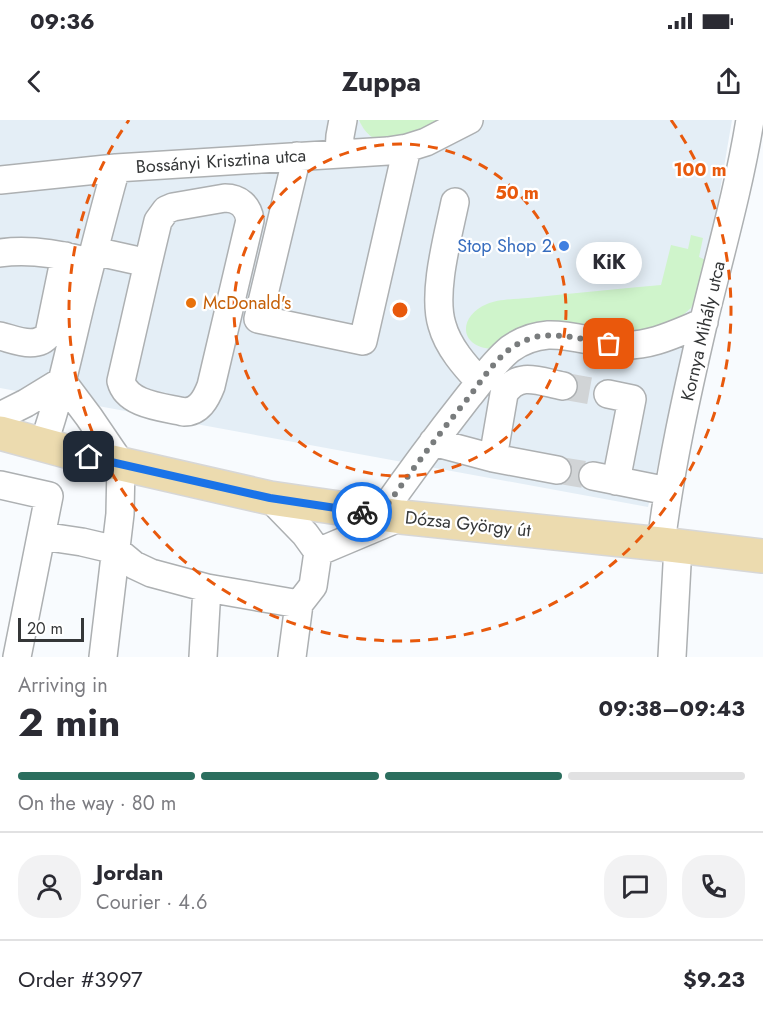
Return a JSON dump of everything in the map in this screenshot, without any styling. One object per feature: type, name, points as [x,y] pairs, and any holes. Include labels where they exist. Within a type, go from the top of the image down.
[{"type":"main road","name":"Dózsa György út","points":[[0,433],[121,464],[270,498],[391,515],[763,556]]},
{"type":"street","points":[[339,153],[343,120]]},
{"type":"street","name":"Bossányi Krisztina utca","points":[[43,445],[52,419],[116,168],[388,151],[426,142],[469,120]]},
{"type":"street","name":"Kornya Mihály utca","points":[[672,657],[668,491],[750,120]]},
{"type":"street","points":[[297,156],[258,319],[363,341],[407,148]]},
{"type":"street","points":[[0,180],[116,168]]},
{"type":"street","points":[[225,198],[236,200],[249,212],[250,220],[211,386],[204,401],[194,410],[184,412],[133,398],[123,389],[121,381],[148,263],[158,221],[166,210],[225,198]]},
{"type":"street","points":[[455,202],[441,273],[439,314],[447,339],[480,382]]},
{"type":"street","points":[[0,254],[39,251],[65,256],[148,263]]},
{"type":"street","points":[[0,336],[28,343],[44,341],[49,334],[65,256]]},
{"type":"street","points":[[318,552],[391,515],[433,442],[502,356],[521,342],[548,335],[636,345],[666,338],[704,322]]},
{"type":"street","points":[[493,458],[504,394],[509,386],[519,380],[529,379],[563,386]]},
{"type":"street","points":[[0,416],[62,381],[121,464],[120,514],[103,657]]},
{"type":"street","points":[[608,394],[632,399],[605,479],[668,491]]},
{"type":"street","points":[[433,442],[493,458],[557,470]]},
{"type":"street","points":[[0,485],[50,496],[17,657]]},
{"type":"street","points":[[270,498],[305,534],[318,552],[313,586],[299,604],[292,657]]},
{"type":"street","points":[[42,536],[116,550],[134,565],[152,573],[207,588],[299,604]]},
{"type":"street","points":[[203,657],[207,588]]},
{"type":"shaded area","points":[[0,120],[359,120],[369,135],[437,120],[732,120],[708,261],[697,297],[648,507],[0,388]]},
{"type":"green space","points":[[359,120],[437,120],[430,127],[419,131],[393,138],[378,139],[367,133]]},
{"type":"green space","points":[[691,235],[703,238],[699,257],[708,261],[697,297],[691,308],[667,329],[493,349],[473,343],[468,337],[467,323],[471,316],[477,309],[491,302],[661,285],[671,245],[688,249]]},
{"type":"tunnel","points":[[563,386],[608,394]]},
{"type":"tunnel","points":[[557,470],[593,476]]},
{"type":"way so far","points":[[362,512],[381,514],[433,442],[480,382],[511,348],[521,342],[548,335],[609,344]]},
{"type":"place","name":"Stop Shop 2","points":[[564,246]]},
{"type":"place","name":"McDonald's","points":[[191,303]]},
{"type":"place","name":"KiK","points":[[609,344]]},
{"type":"route","points":[[89,457],[270,498],[362,512]]}]
